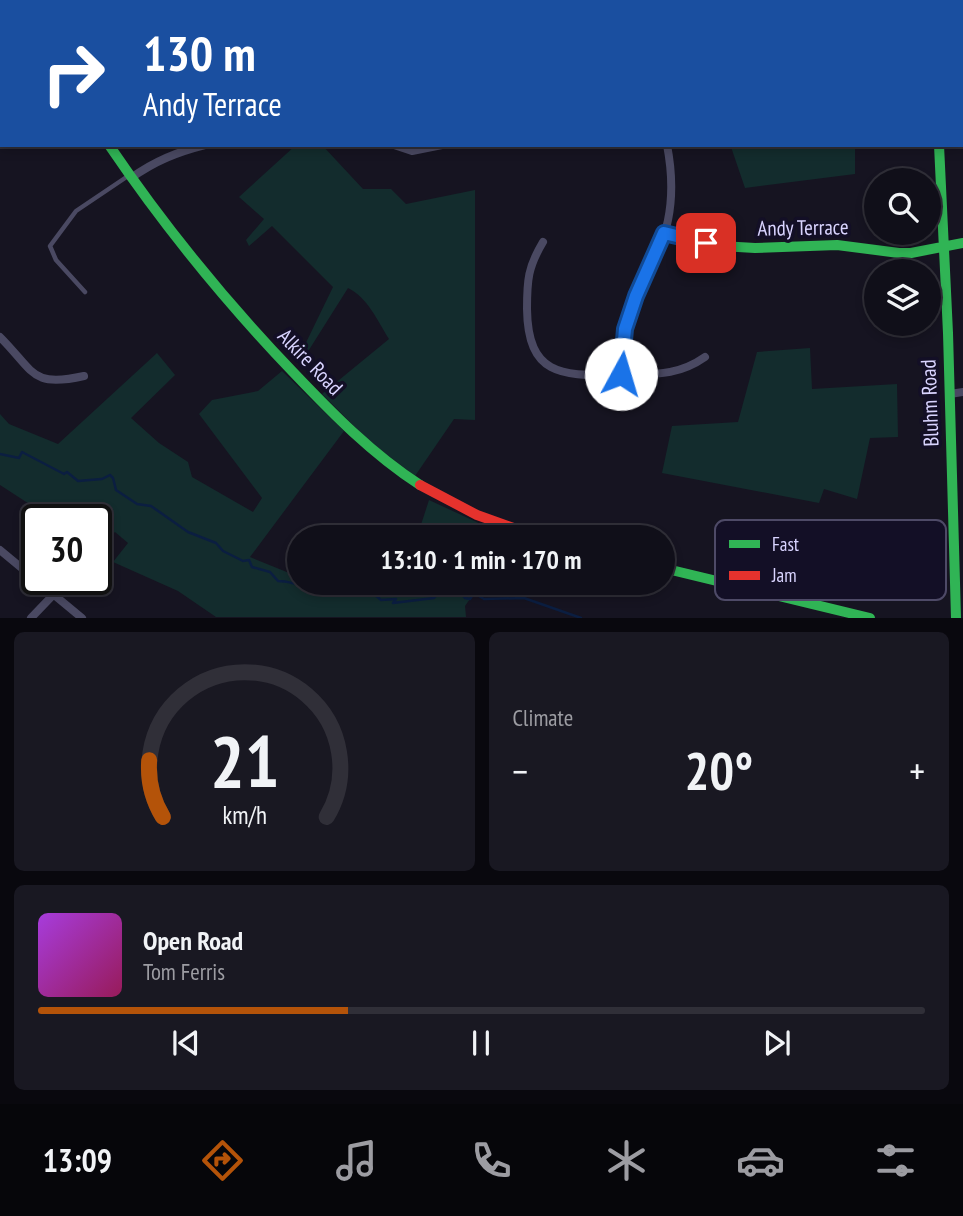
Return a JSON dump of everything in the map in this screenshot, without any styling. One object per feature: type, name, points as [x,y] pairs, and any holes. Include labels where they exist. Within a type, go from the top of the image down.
[{"type":"main road","name":"Alkire Road","points":[[110,147],[186,253],[245,323],[326,407],[373,450],[417,483],[455,505],[504,525]]},
{"type":"main road","name":"Bluhm Road","points":[[939,147],[956,618]]},
{"type":"main road","name":"Andy Terrace","points":[[664,233],[722,246],[755,248],[837,246],[911,253],[963,243]]},
{"type":"main road","points":[[675,571],[715,581]]},
{"type":"main road","points":[[795,600],[870,618]]},
{"type":"street","points":[[130,177],[178,151],[196,147]]},
{"type":"street","points":[[400,147],[412,151],[432,147]]},
{"type":"street","points":[[621,374],[625,329],[636,296],[664,233],[671,193],[667,147]]},
{"type":"street","points":[[543,243],[532,260],[527,279],[529,340],[537,355],[552,368],[582,376],[675,373],[691,367],[705,357]]},
{"type":"street","points":[[0,337],[34,373],[46,381],[59,382],[84,376]]},
{"type":"street","points":[[950,394],[963,392]]},
{"type":"street","points":[[0,550],[21,567]]},
{"type":"street","points":[[31,618],[53,595]]},
{"type":"street","points":[[55,595],[82,618]]},
{"type":"lane","points":[[85,292],[56,260],[50,246],[76,211],[130,177]]},
{"type":"green space","points":[[294,147],[324,147],[363,189],[391,189],[406,204],[475,190],[475,420],[454,419],[415,476],[369,441],[322,394],[389,339],[372,310],[348,288],[302,361],[299,357],[333,287],[272,226],[249,246],[246,240],[264,219],[239,197]]},
{"type":"green space","points":[[731,147],[855,147],[855,174],[745,188]]},
{"type":"green space","points":[[810,348],[812,389],[897,384],[898,437],[870,438],[857,499],[824,489],[819,503],[662,473],[672,426],[738,422],[757,352]]},
{"type":"green space","points":[[157,353],[175,375],[131,418],[159,443],[188,462],[192,477],[253,512],[262,498],[199,414],[212,400],[258,391],[282,371],[344,431],[250,557],[287,572],[287,595],[496,595],[496,597],[472,596],[465,606],[466,617],[216,617],[178,591],[113,562],[128,543],[115,532],[112,535],[112,504],[29,504],[0,485],[0,414],[9,424],[58,444]]},
{"type":"green space","points":[[429,500],[483,525],[421,525]]},
{"type":"waterway","points":[[0,454],[19,458],[22,452],[64,474],[67,472],[78,481],[102,479],[110,475],[116,490],[137,504],[151,506],[188,532],[216,543],[223,551],[243,561],[249,560],[252,567],[270,572],[278,581],[316,585],[321,588],[328,585],[361,592],[366,587],[381,600],[396,599],[393,603],[434,598],[438,593],[459,590],[465,598],[470,599],[474,593],[484,599],[524,598],[581,618]]},
{"type":"traffic: fast","points":[[110,147],[173,234],[268,345],[353,432],[385,460],[420,485]]},
{"type":"traffic: fast","points":[[939,147],[948,333],[956,618]]},
{"type":"traffic: fast","points":[[664,233],[721,246],[755,248],[837,245],[899,253],[963,243]]},
{"type":"traffic: fast","points":[[675,571],[715,581]]},
{"type":"traffic: fast","points":[[795,600],[870,618]]},
{"type":"traffic: jam","points":[[420,485],[477,515],[505,525]]},
{"type":"route","points":[[621,374],[625,329],[636,296],[664,233],[706,243]]}]
